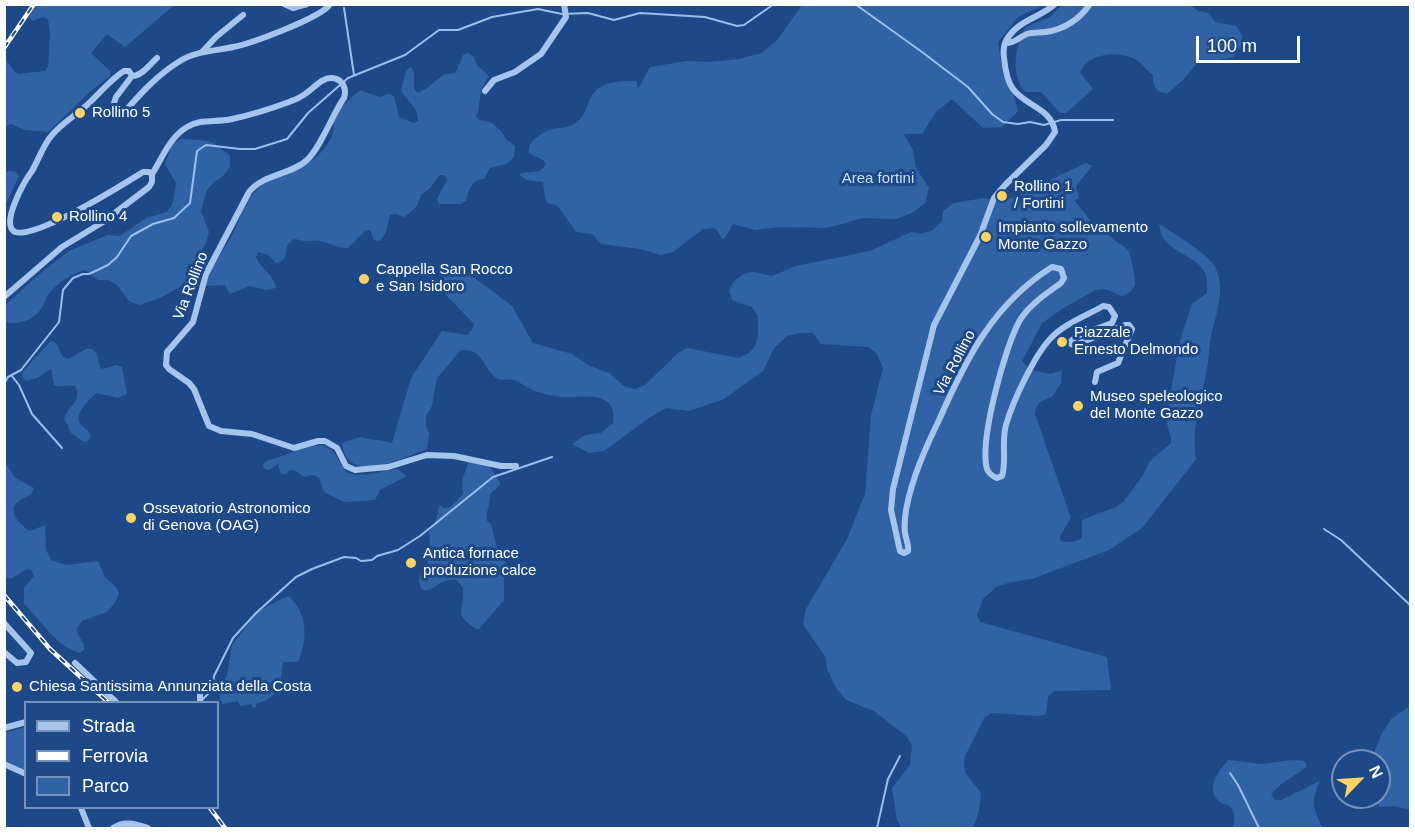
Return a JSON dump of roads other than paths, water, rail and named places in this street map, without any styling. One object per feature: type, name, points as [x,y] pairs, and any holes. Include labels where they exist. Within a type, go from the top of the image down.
[{"type":"street","points":[[284,4],[293,8],[307,4]]},
{"type":"street","points":[[157,57],[143,71],[132,76],[116,97],[112,110],[116,115],[122,115],[152,82],[180,60],[202,52],[258,41],[322,14],[330,4]]},
{"type":"street","points":[[485,91],[494,80],[515,72],[543,51],[566,17],[564,4]]},
{"type":"street","points":[[1055,4],[1047,12],[1019,26],[1008,36],[1005,43],[1010,43],[1030,33],[1047,32],[1077,20],[1090,4]]},
{"type":"street","points":[[202,52],[243,15]]},
{"type":"street","name":"Via Rollino","points":[[1005,43],[1004,63],[1012,88],[1051,119],[1054,132],[1046,145],[994,198],[980,236],[934,325],[893,489],[891,510],[900,551],[904,553],[909,548],[905,533],[905,514],[912,484],[966,360],[1006,306],[1052,267],[1061,268],[1064,278],[1061,283],[1031,305],[1010,342],[996,393],[986,446],[988,470],[992,476],[997,478],[1002,476],[1005,426],[1041,351],[1050,338],[1061,330],[1103,306],[1113,311],[1115,316],[1112,323],[1077,336],[1071,340],[1071,344],[1075,345],[1130,325],[1132,332],[1118,363],[1097,372],[1095,382]]},
{"type":"street","points":[[132,76],[129,71],[121,72],[50,136],[10,204],[5,218],[7,225],[16,233],[27,232],[87,207],[143,172],[152,174]]},
{"type":"street","name":"Via Rollino","points":[[4,297],[62,247],[103,222],[149,187],[153,179],[152,174],[167,147],[177,134],[192,124],[231,119],[264,111],[305,95],[327,78],[339,80],[345,88],[344,98],[309,158],[260,183],[249,192],[206,274],[193,322],[167,352],[166,365],[194,389],[205,419],[212,428],[252,434],[294,448],[325,441],[337,448],[346,466],[352,470],[375,469],[427,455],[454,456],[501,466],[516,466]]},
{"type":"street","points":[[4,623],[31,653],[28,660],[19,663],[4,652]]},
{"type":"street","points":[[75,663],[115,701]]},
{"type":"street","points":[[200,689],[200,701]]},
{"type":"street","points":[[4,729],[24,723]]},
{"type":"street","points":[[4,764],[24,773]]},
{"type":"street","points":[[82,809],[89,828]]},
{"type":"street","points":[[115,828],[127,823],[148,828]]},
{"type":"street","points":[[115,828],[131,828]]},
{"type":"waterway","points":[[4,384],[8,377],[21,370],[59,322],[63,290],[73,278],[89,274],[108,265],[117,257],[131,236],[153,224],[174,218],[190,203],[197,151],[206,145],[255,149],[287,139],[308,113],[348,78],[405,55],[439,30],[458,30],[492,17],[538,9],[562,14],[588,13],[614,20],[640,13],[705,17],[737,26],[744,25],[774,4]]},
{"type":"waterway","points":[[855,4],[968,87],[992,114],[1003,122],[1018,124],[1030,122],[1044,125],[1061,120],[1113,120]]},
{"type":"waterway","points":[[344,8],[354,75]]},
{"type":"waterway","points":[[12,376],[19,385],[32,414],[62,448]]},
{"type":"waterway","points":[[202,700],[212,690],[214,676],[233,638],[256,613],[296,577],[344,557],[361,561],[372,560],[377,556],[398,550],[420,536],[493,477],[552,457]]},
{"type":"waterway","points":[[1324,529],[1341,540],[1410,605]]},
{"type":"waterway","points":[[877,828],[888,779],[900,756]]},
{"type":"waterway","points":[[1230,773],[1259,828]]},
{"type":"railway","points":[[4,48],[34,4]]},
{"type":"railway","points":[[4,595],[50,649],[107,701]]},
{"type":"railway","points":[[211,809],[225,828]]},
{"type":"place","name":"Rollino 5","points":[[80,113]]},
{"type":"place","name":"Rollino 1 / Fortini","points":[[1002,196]]},
{"type":"place","name":"Rollino 4","points":[[57,217]]},
{"type":"place","name":"Impianto sollevamento Monte Gazzo","points":[[986,237]]},
{"type":"place","name":"Cappella San Rocco e San Isidoro","points":[[364,279]]},
{"type":"place","name":"Piazzale Ernesto Delmondo","points":[[1062,342]]},
{"type":"place","name":"Museo speleologico del Monte Gazzo","points":[[1078,406]]},
{"type":"place","name":"Ossevatorio Astronomico di Genova (OAG)","points":[[131,518]]},
{"type":"place","name":"Antica fornace produzione calce","points":[[411,563]]},
{"type":"place","name":"Chiesa Santissima Annunziata della Costa","points":[[17,687]]},
{"type":"park label","name":"Area fortini","points":[[878,179]]}]
